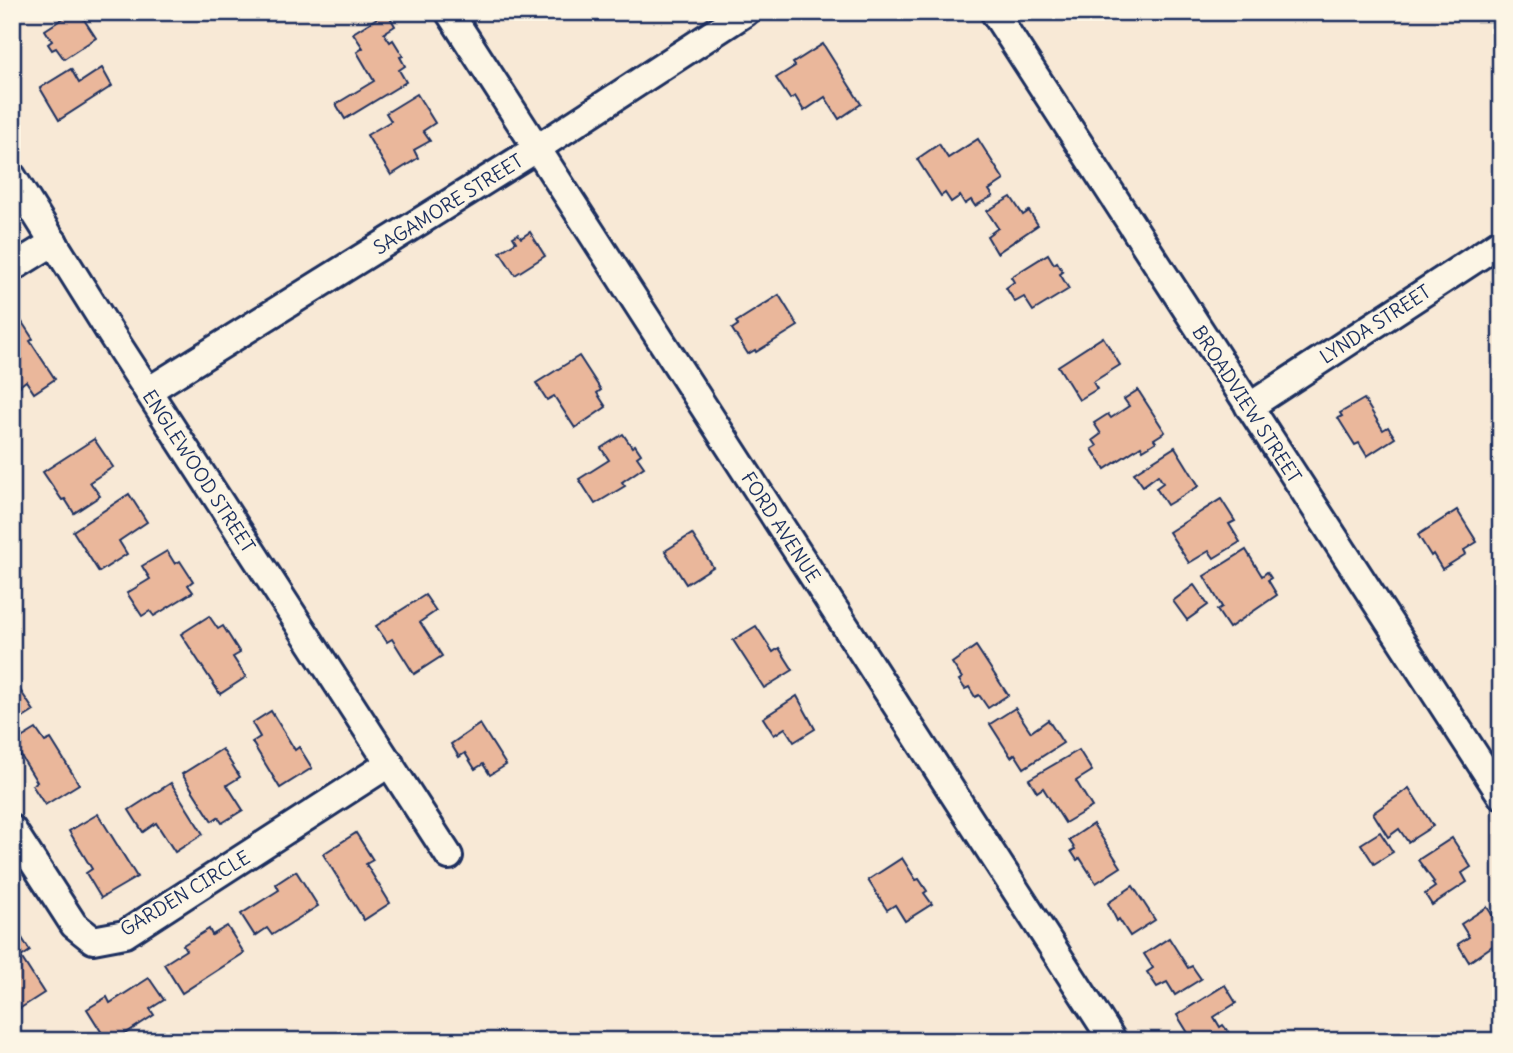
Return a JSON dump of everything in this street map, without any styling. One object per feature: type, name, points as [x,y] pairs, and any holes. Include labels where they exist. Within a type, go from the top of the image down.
[{"type":"street","name":"FORD AVENUE","points":[[449,12],[1113,1041]]},
{"type":"street","name":"SAGAMORE STREET","points":[[148,391],[536,149],[746,12]]},
{"type":"street","name":"BROADVIEW STREET","points":[[994,12],[1249,407],[1493,765],[1501,795]]},
{"type":"street","name":"ENGLEWOOD STREET","points":[[12,176],[449,856]]},
{"type":"street","points":[[12,268],[54,242]]},
{"type":"street","name":"LYNDA STREET","points":[[1249,407],[1501,242]]},
{"type":"street","name":"GARDEN CIRCLE","points":[[12,829],[74,925],[93,940],[125,934],[390,763]]},
{"type":"building","points":[[73,12],[79,12],[96,38],[64,59],[56,48],[52,50],[48,44],[52,41],[45,30]]},
{"type":"building","points":[[387,12],[395,26],[384,33],[390,42],[393,40],[403,56],[400,57],[405,66],[399,70],[406,82],[345,119],[336,104],[374,81],[357,52],[363,48],[353,33]]},
{"type":"building","points":[[823,44],[861,104],[839,119],[825,97],[804,111],[795,96],[790,99],[776,78],[795,66],[793,63]]},
{"type":"building","points":[[102,68],[112,86],[59,120],[40,88],[71,69],[79,83]]},
{"type":"building","points":[[417,94],[435,123],[423,131],[430,141],[414,150],[418,158],[391,175],[367,135],[391,121],[386,113]]},
{"type":"building","points":[[978,139],[1004,180],[989,190],[993,196],[975,206],[971,200],[965,204],[960,196],[951,202],[945,193],[941,196],[917,159],[939,144],[948,158]]},
{"type":"building","points":[[1011,197],[1023,215],[1029,211],[1038,225],[997,253],[987,236],[998,228],[987,211]]},
{"type":"building","points":[[530,232],[545,256],[515,275],[500,252],[516,242],[513,237],[518,234],[521,238]]},
{"type":"building","points":[[1048,254],[1063,272],[1060,274],[1069,289],[1033,311],[1024,297],[1015,302],[1006,288],[1014,282],[1011,277]]},
{"type":"building","points":[[779,295],[798,326],[756,352],[755,350],[748,354],[732,329],[738,325],[736,322]]},
{"type":"building","points":[[20,319],[33,339],[30,341],[55,379],[34,393],[26,381],[18,387],[12,378],[12,324]]},
{"type":"building","points":[[1103,337],[1120,365],[1093,382],[1097,389],[1079,400],[1058,366]]},
{"type":"building","points":[[579,356],[601,390],[597,393],[606,407],[575,428],[554,396],[547,400],[536,383]]},
{"type":"building","points":[[1138,390],[1165,432],[1154,439],[1156,442],[1143,450],[1141,446],[1105,469],[1092,449],[1097,446],[1093,440],[1101,434],[1094,423],[1108,414],[1111,418],[1129,406],[1124,399]]},
{"type":"building","points":[[1364,399],[1383,430],[1388,427],[1395,438],[1367,456],[1359,443],[1355,445],[1338,418],[1342,416],[1340,413]]},
{"type":"building","points":[[623,434],[641,454],[637,457],[644,467],[622,482],[625,486],[595,504],[579,479],[609,460],[601,448]]},
{"type":"building","points":[[94,439],[113,467],[90,482],[100,496],[74,513],[43,472]]},
{"type":"building","points":[[1175,447],[1199,486],[1167,505],[1156,488],[1163,483],[1158,475],[1143,486],[1134,473]]},
{"type":"building","points":[[129,494],[147,522],[119,541],[127,554],[99,572],[73,531]]},
{"type":"building","points":[[1221,499],[1235,521],[1229,524],[1240,542],[1214,558],[1209,551],[1189,563],[1169,532]]},
{"type":"building","points":[[1457,510],[1477,542],[1464,550],[1466,554],[1442,569],[1418,535]]},
{"type":"building","points":[[692,534],[713,567],[686,584],[665,551]]},
{"type":"building","points":[[1246,550],[1262,576],[1267,572],[1271,578],[1268,580],[1277,595],[1229,628],[1217,610],[1222,607],[1204,576]]},
{"type":"building","points":[[167,551],[175,564],[180,561],[193,581],[188,585],[193,592],[154,616],[150,611],[142,616],[127,593],[150,579],[142,566]]},
{"type":"building","points":[[1194,585],[1208,605],[1187,620],[1173,601]]},
{"type":"building","points":[[425,595],[436,611],[420,622],[442,656],[414,674],[392,639],[387,642],[376,626]]},
{"type":"building","points":[[209,616],[218,629],[223,626],[240,653],[233,657],[246,677],[220,694],[181,634]]},
{"type":"building","points":[[756,626],[773,652],[779,648],[793,670],[764,688],[733,640]]},
{"type":"building","points":[[976,646],[1008,695],[988,708],[979,695],[975,697],[969,687],[965,689],[959,680],[962,678],[952,663]]},
{"type":"building","points":[[12,678],[34,711],[12,725]]},
{"type":"building","points":[[797,696],[815,729],[794,742],[785,728],[774,735],[763,718]]},
{"type":"building","points":[[1015,708],[1031,732],[1048,720],[1063,743],[1024,768],[1015,754],[1011,757],[990,724]]},
{"type":"building","points":[[271,711],[295,750],[299,747],[312,768],[280,788],[252,742],[260,737],[252,723]]},
{"type":"building","points":[[480,724],[506,765],[490,775],[483,764],[475,769],[465,753],[459,757],[451,744]]},
{"type":"building","points":[[36,729],[45,742],[51,739],[79,784],[45,805],[32,785],[37,782],[13,743]]},
{"type":"building","points":[[222,749],[240,777],[227,785],[243,810],[222,823],[218,817],[212,821],[182,774]]},
{"type":"building","points":[[1079,750],[1092,771],[1076,781],[1092,807],[1065,823],[1043,788],[1037,792],[1029,779]]},
{"type":"building","points":[[171,783],[203,834],[175,852],[156,823],[143,832],[129,810]]},
{"type":"building","points":[[1409,788],[1433,826],[1408,842],[1399,829],[1388,837],[1373,813]]},
{"type":"building","points":[[98,814],[137,877],[101,898],[86,873],[92,869],[69,831]]},
{"type":"building","points":[[1093,824],[1121,867],[1096,883],[1080,858],[1077,860],[1071,851],[1075,849],[1069,840]]},
{"type":"building","points":[[1380,832],[1393,852],[1374,864],[1361,844]]},
{"type":"building","points":[[356,833],[373,860],[366,864],[390,903],[364,920],[323,854]]},
{"type":"building","points":[[1452,838],[1471,867],[1462,873],[1467,882],[1432,905],[1425,894],[1435,887],[1432,883],[1434,882],[1418,860]]},
{"type":"building","points":[[902,858],[916,880],[919,879],[927,891],[924,893],[932,904],[905,921],[895,905],[887,910],[868,880]]},
{"type":"building","points":[[296,871],[318,906],[272,935],[267,928],[255,936],[241,914],[279,890],[276,884]]},
{"type":"building","points":[[1133,886],[1155,920],[1130,936],[1119,919],[1117,921],[1108,903]]},
{"type":"building","points":[[1487,907],[1501,928],[1501,940],[1469,962],[1458,944],[1469,937],[1461,924]]},
{"type":"building","points":[[12,922],[30,951],[21,957],[44,993],[16,1011],[12,1005]]},
{"type":"building","points":[[227,926],[244,953],[182,993],[164,964],[186,950],[183,945],[209,929],[212,935]]},
{"type":"building","points":[[1169,938],[1188,968],[1192,966],[1201,979],[1175,995],[1167,982],[1157,987],[1147,972],[1153,968],[1144,954]]},
{"type":"building","points":[[149,978],[164,1000],[150,1009],[154,1015],[114,1041],[107,1041],[87,1009],[107,997],[110,1003]]},
{"type":"building","points":[[1225,985],[1236,1003],[1214,1017],[1220,1027],[1223,1025],[1229,1033],[1227,1038],[1222,1041],[1193,1041],[1177,1015]]}]
